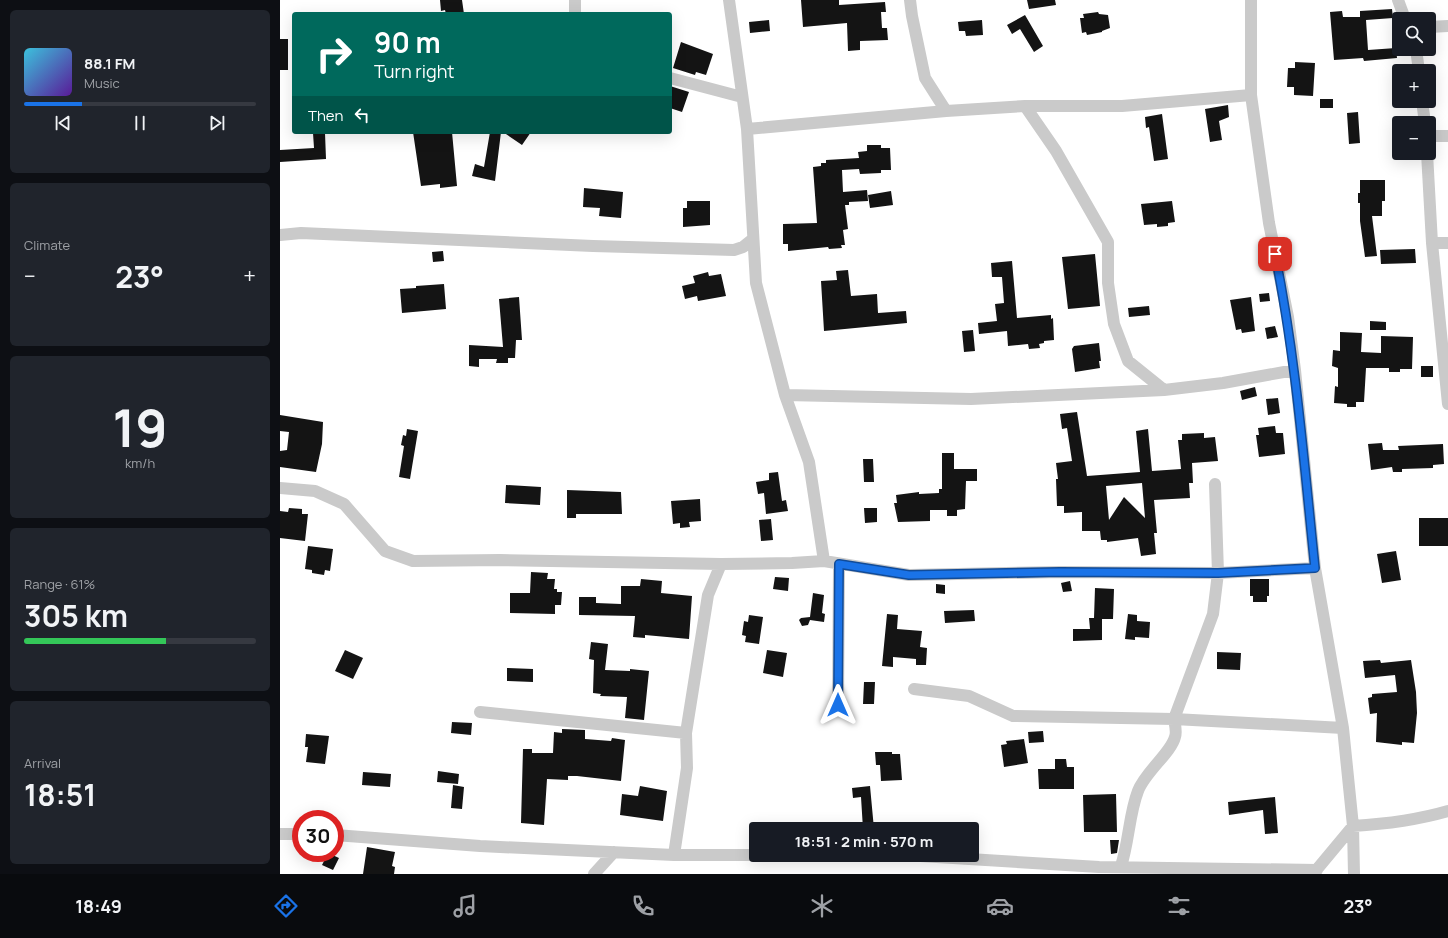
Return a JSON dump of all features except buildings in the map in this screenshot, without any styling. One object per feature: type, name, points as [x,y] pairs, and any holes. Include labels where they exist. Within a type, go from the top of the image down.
[{"type":"street","points":[[575,0],[575,12]]},
{"type":"street","points":[[729,0],[747,128],[756,283],[785,395],[809,462],[824,561]]},
{"type":"street","points":[[910,0],[925,78],[946,111]]},
{"type":"street","points":[[1251,0],[1251,95],[1269,223],[1288,317],[1295,370],[1315,568],[1343,728],[1353,826],[1354,874]]},
{"type":"street","points":[[1398,0],[1402,12]]},
{"type":"street","points":[[1436,27],[1448,26]]},
{"type":"street","points":[[672,79],[742,97]]},
{"type":"street","points":[[747,128],[946,111],[1025,106],[1122,106],[1251,95]]},
{"type":"street","points":[[1025,106],[1056,151],[1108,242],[1108,283],[1114,324],[1128,361],[1164,390]]},
{"type":"street","points":[[1436,136],[1448,136]]},
{"type":"street","points":[[1427,160],[1432,243],[1448,404]]},
{"type":"street","points":[[280,235],[301,233],[592,246],[734,250],[743,247],[754,239]]},
{"type":"street","points":[[1432,243],[1448,242]]},
{"type":"street","points":[[785,395],[971,399],[1164,390],[1223,383],[1295,370]]},
{"type":"street","points":[[1121,866],[1126,851],[1138,791],[1145,777],[1176,737],[1174,719],[1213,614],[1218,573],[1215,484]]},
{"type":"street","points":[[280,488],[315,491],[344,504],[385,551],[413,561],[500,560],[721,564],[824,561],[909,575],[1060,572],[1218,573],[1315,568]]},
{"type":"street","points":[[674,855],[687,768],[686,733],[708,595],[721,564]]},
{"type":"street","points":[[838,705],[839,564]]},
{"type":"street","points":[[914,689],[969,696],[1013,716],[1174,719],[1343,728]]},
{"type":"street","points":[[480,712],[686,733]]},
{"type":"street","points":[[979,861],[1097,871],[1121,866],[1315,872],[1353,826],[1392,823],[1426,818],[1448,811]]},
{"type":"street","points":[[280,834],[292,834]]},
{"type":"street","points":[[344,836],[480,846],[674,855],[749,855]]},
{"type":"street","points":[[594,874],[614,852]]},
{"type":"route","points":[[838,705],[839,564],[909,575],[1060,572],[1218,573],[1315,568],[1295,370],[1288,317],[1275,254]]}]
